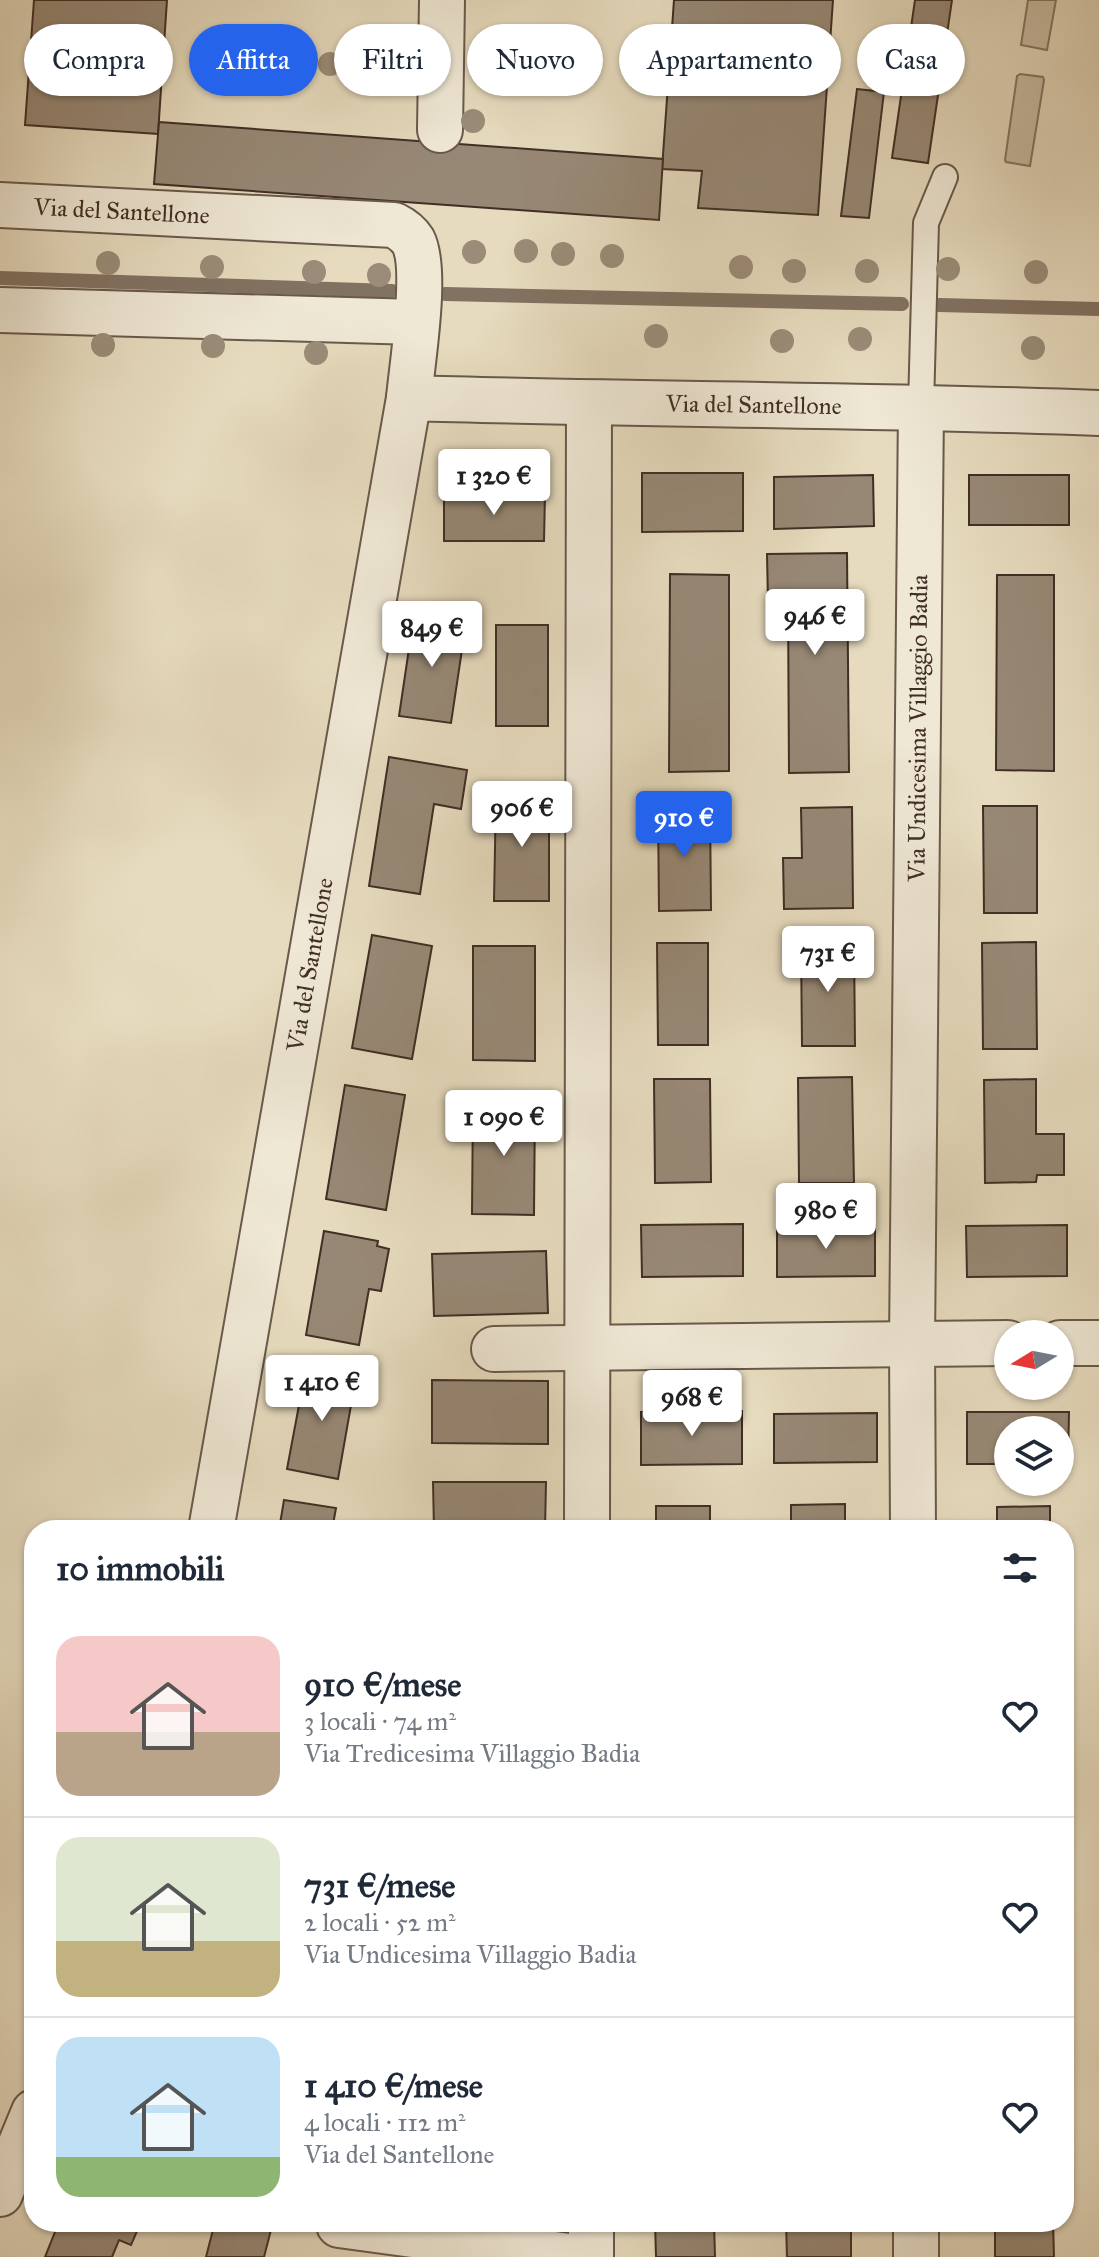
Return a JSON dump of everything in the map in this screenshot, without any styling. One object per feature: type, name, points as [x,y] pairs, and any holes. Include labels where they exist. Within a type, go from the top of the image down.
[{"type":"street","points":[[440,130],[442,0]]},
{"type":"street","name":"Via del Santellone","points":[[0,205],[394,225],[405,231],[414,242],[418,258],[409,398],[213,1520]]},
{"type":"street","points":[[0,310],[416,322]]},
{"type":"street","name":"Via del Santellone","points":[[409,398],[589,404],[921,406],[1099,413]]},
{"type":"street","points":[[587,1520],[589,404]]},
{"type":"street","name":"Via Undicesima Villaggio Badia","points":[[913,1520],[921,406]]},
{"type":"street","points":[[494,1349],[994,1343]]},
{"type":"street","points":[[1074,1343],[1099,1343]]},
{"type":"street","points":[[0,2194],[24,2136]]},
{"type":"street","points":[[591,2232],[591,2257]]},
{"type":"street","points":[[916,2232],[916,2257]]},
{"type":"street","points":[[336,2235],[576,2257]]},
{"type":"lane","points":[[921,406],[926,223],[945,177]]},
{"type":"shaded area","points":[[1028,0],[1056,0],[1047,50],[1021,45]]},
{"type":"shaded area","points":[[1017,76],[1043,77],[1044,80],[1030,166],[1005,160]]},
{"type":"building","points":[[34,0],[167,0],[165,24],[32,24]]},
{"type":"building","points":[[674,0],[833,0],[831,24],[672,24]]},
{"type":"building","points":[[915,0],[952,0],[948,24],[912,24]]},
{"type":"building","points":[[857,89],[857,96],[884,96],[869,218],[841,216]]},
{"type":"building","points":[[27,96],[161,96],[158,134],[25,125]]},
{"type":"building","points":[[667,96],[826,96],[818,215],[698,208],[702,171],[662,169]]},
{"type":"building","points":[[901,96],[938,96],[928,163],[892,158]]},
{"type":"building","points":[[159,122],[663,159],[659,220],[154,184]]},
{"type":"building","points":[[642,473],[743,473],[743,531],[642,532]]},
{"type":"building","points":[[873,475],[874,526],[774,529],[774,477]]},
{"type":"building","points":[[969,475],[1069,475],[1069,525],[969,525]]},
{"type":"building","points":[[444,493],[545,493],[544,541],[444,541]]},
{"type":"building","points":[[847,553],[849,772],[789,773],[788,601],[768,602],[767,554]]},
{"type":"building","points":[[670,574],[729,575],[729,771],[669,772]]},
{"type":"building","points":[[997,575],[1054,575],[1054,771],[996,770]]},
{"type":"building","points":[[414,615],[466,623],[451,723],[399,716]]},
{"type":"building","points":[[496,625],[548,625],[548,726],[496,726]]},
{"type":"building","points":[[389,757],[467,770],[461,809],[434,804],[420,894],[369,886]]},
{"type":"building","points":[[496,795],[549,796],[549,901],[494,901]]},
{"type":"building","points":[[983,806],[1037,806],[1037,913],[984,913]]},
{"type":"building","points":[[658,807],[710,807],[711,910],[659,911]]},
{"type":"building","points":[[852,807],[853,908],[784,909],[783,858],[802,858],[801,808]]},
{"type":"building","points":[[372,935],[432,946],[412,1059],[352,1048]]},
{"type":"building","points":[[854,942],[855,1046],[802,1046],[801,943]]},
{"type":"building","points":[[1036,942],[1037,1049],[983,1049],[982,943]]},
{"type":"building","points":[[657,943],[708,943],[708,1045],[658,1045]]},
{"type":"building","points":[[473,946],[535,946],[535,1061],[473,1060]]},
{"type":"building","points":[[852,1077],[854,1183],[799,1183],[798,1078]]},
{"type":"building","points":[[654,1079],[710,1079],[711,1182],[655,1183]]},
{"type":"building","points":[[1036,1079],[1036,1134],[1064,1134],[1064,1175],[1037,1175],[1036,1182],[985,1183],[984,1080]]},
{"type":"building","points":[[345,1085],[405,1095],[386,1210],[326,1199]]},
{"type":"building","points":[[473,1100],[535,1101],[534,1215],[472,1214]]},
{"type":"building","points":[[743,1224],[743,1276],[642,1277],[641,1225]]},
{"type":"building","points":[[875,1225],[875,1276],[777,1277],[777,1226]]},
{"type":"building","points":[[1067,1225],[1067,1276],[967,1277],[966,1226]]},
{"type":"building","points":[[324,1231],[378,1241],[377,1246],[389,1249],[381,1291],[369,1289],[359,1345],[306,1335]]},
{"type":"building","points":[[546,1251],[548,1313],[434,1316],[432,1254]]},
{"type":"building","points":[[306,1368],[356,1377],[338,1479],[287,1469]]},
{"type":"building","points":[[432,1380],[548,1381],[548,1444],[432,1443]]},
{"type":"building","points":[[742,1411],[742,1464],[641,1465],[641,1412]]},
{"type":"building","points":[[967,1412],[1069,1412],[1069,1416],[994,1416],[994,1464],[967,1464]]},
{"type":"building","points":[[877,1413],[877,1462],[774,1463],[774,1414]]},
{"type":"building","points":[[433,1482],[546,1482],[545,1520],[434,1520]]},
{"type":"building","points":[[284,1500],[336,1508],[334,1520],[281,1520]]},
{"type":"building","points":[[845,1504],[845,1520],[791,1520],[791,1505]]},
{"type":"building","points":[[656,1506],[710,1506],[710,1520],[656,1520]]},
{"type":"building","points":[[1050,1506],[1050,1520],[997,1520],[997,1507]]},
{"type":"building","points":[[55,2232],[137,2232],[131,2245],[119,2240],[112,2257],[45,2257]]},
{"type":"building","points":[[212,2232],[270,2232],[264,2257],[206,2257]]},
{"type":"building","points":[[655,2232],[714,2232],[715,2257],[656,2257]]},
{"type":"building","points":[[786,2232],[851,2232],[851,2257],[787,2257]]},
{"type":"building","points":[[995,2232],[1053,2232],[1054,2257],[995,2257]]},
{"type":"waterway","points":[[0,278],[392,291]]},
{"type":"waterway","points":[[445,294],[902,304]]},
{"type":"waterway","points":[[939,305],[1099,309]]}]
